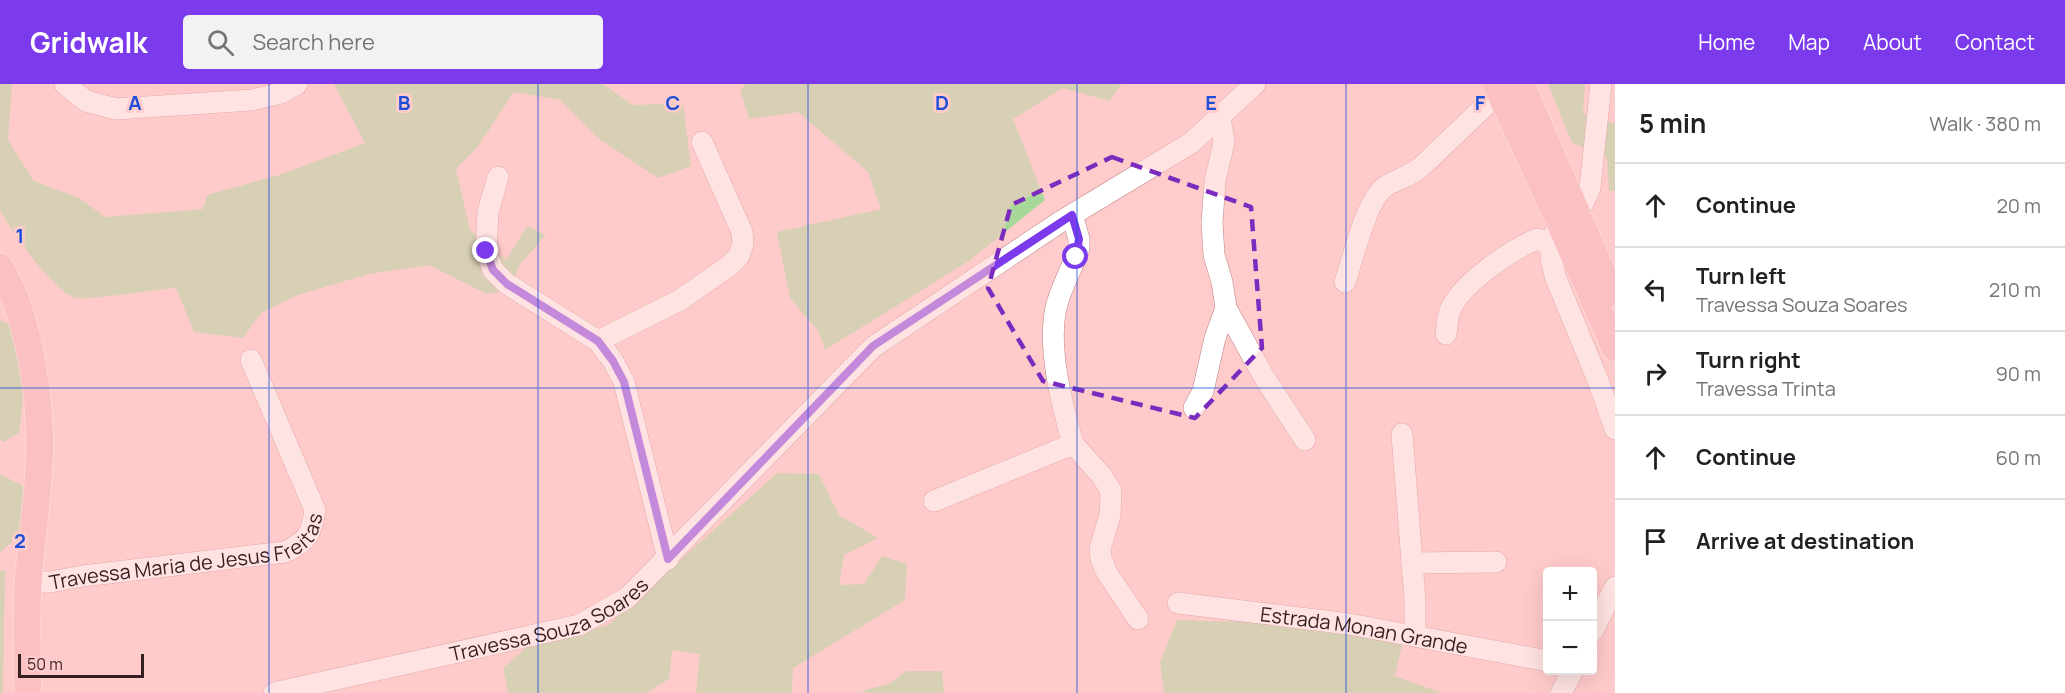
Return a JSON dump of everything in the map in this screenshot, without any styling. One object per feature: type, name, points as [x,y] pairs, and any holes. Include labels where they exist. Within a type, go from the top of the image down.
[{"type":"main road","points":[[1506,86],[1563,228],[1615,348]]},
{"type":"main road","points":[[1563,228],[1615,302]]},
{"type":"main road","points":[[0,267],[24,326],[33,370],[38,416],[39,464],[28,582],[26,642],[28,693]]},
{"type":"street","points":[[64,84],[86,101],[116,109],[252,100],[281,93],[297,84]]},
{"type":"street","name":"Travessa Souza Soares","points":[[274,693],[579,626],[627,598],[668,559],[873,346],[1072,215],[1191,143],[1255,84]]},
{"type":"street","points":[[1601,84],[1590,188],[1563,228],[1551,258],[1555,276],[1599,383],[1615,429]]},
{"type":"street","points":[[1345,282],[1369,209],[1377,195],[1386,186],[1407,177],[1420,168],[1506,86]]},
{"type":"street","points":[[1220,117],[1224,142],[1215,181],[1212,223],[1214,255],[1222,282],[1226,308],[1264,377],[1305,440]]},
{"type":"street","points":[[598,341],[680,300],[729,266],[739,256],[743,244],[742,232],[702,142]]},
{"type":"street","points":[[498,177],[488,212],[486,251],[493,270],[507,284],[598,341],[613,361],[624,382],[668,559]]},
{"type":"street","points":[[1072,215],[1079,239],[1079,248],[1057,303],[1053,328],[1058,374],[1073,444],[1102,476],[1111,491],[1110,515],[1100,549],[1101,559],[1107,573],[1137,619]]},
{"type":"street","points":[[1446,334],[1449,312],[1469,283],[1524,244],[1563,228]]},
{"type":"street","points":[[1194,408],[1203,391],[1215,338],[1226,308]]},
{"type":"street","name":"Travessa Maria de Jesus Freitas","points":[[28,582],[50,582],[285,552],[303,543],[312,528],[315,510],[251,360]]},
{"type":"street","points":[[1402,434],[1415,635]]},
{"type":"street","points":[[934,501],[1073,444]]},
{"type":"street","points":[[1412,563],[1496,562]]},
{"type":"street","points":[[1597,624],[1615,587]]},
{"type":"street","name":"Estrada Monan Grande","points":[[1178,603],[1349,624],[1543,660]]},
{"type":"street","points":[[1561,693],[1570,675]]},
{"type":"highlighted area","points":[[1112,157],[1251,207],[1262,348],[1195,418],[1043,381],[988,288],[1011,205]]},
{"type":"green space","points":[[0,84],[12,84],[8,140],[34,181],[79,198],[105,217],[203,209],[207,195],[279,175],[365,143],[334,84],[603,84],[633,105],[683,103],[691,166],[658,178],[598,138],[560,100],[514,92],[477,148],[456,169],[470,230],[506,260],[527,226],[546,235],[520,264],[510,290],[487,294],[429,265],[369,274],[295,296],[261,313],[243,338],[194,332],[176,288],[75,298],[65,293],[44,273],[0,211]]},
{"type":"green space","points":[[746,84],[1122,84],[1109,101],[1063,88],[1013,119],[1045,200],[969,261],[825,350],[819,332],[790,298],[777,232],[881,209],[868,172],[798,112],[749,119],[740,90]]},
{"type":"green space","points":[[1548,84],[1585,84],[1583,113],[1615,124],[1615,191],[1609,191],[1607,158],[1572,143]]},
{"type":"green space","points":[[0,320],[18,329],[26,374],[19,433],[4,442],[0,440]]},
{"type":"green space","points":[[777,473],[819,474],[839,515],[878,538],[844,555],[839,585],[864,584],[882,556],[907,564],[905,600],[793,668],[792,693],[696,693],[700,654],[672,650],[669,679],[646,693],[508,693],[503,668],[527,647],[608,625]]},
{"type":"green space","points":[[0,474],[27,488],[20,534],[0,553]]},
{"type":"green space","points":[[5,570],[3,693],[0,693],[0,571]]},
{"type":"green space","points":[[1177,620],[1302,624],[1403,641],[1395,676],[1442,693],[1164,693],[1160,662]]},
{"type":"green space","points":[[906,671],[942,671],[944,693],[862,693],[864,690],[889,684]]},
{"type":"route","points":[[486,251],[493,270],[507,284],[598,341],[613,361],[624,382],[668,559],[873,346],[1072,215],[1079,239],[1076,257]]}]
